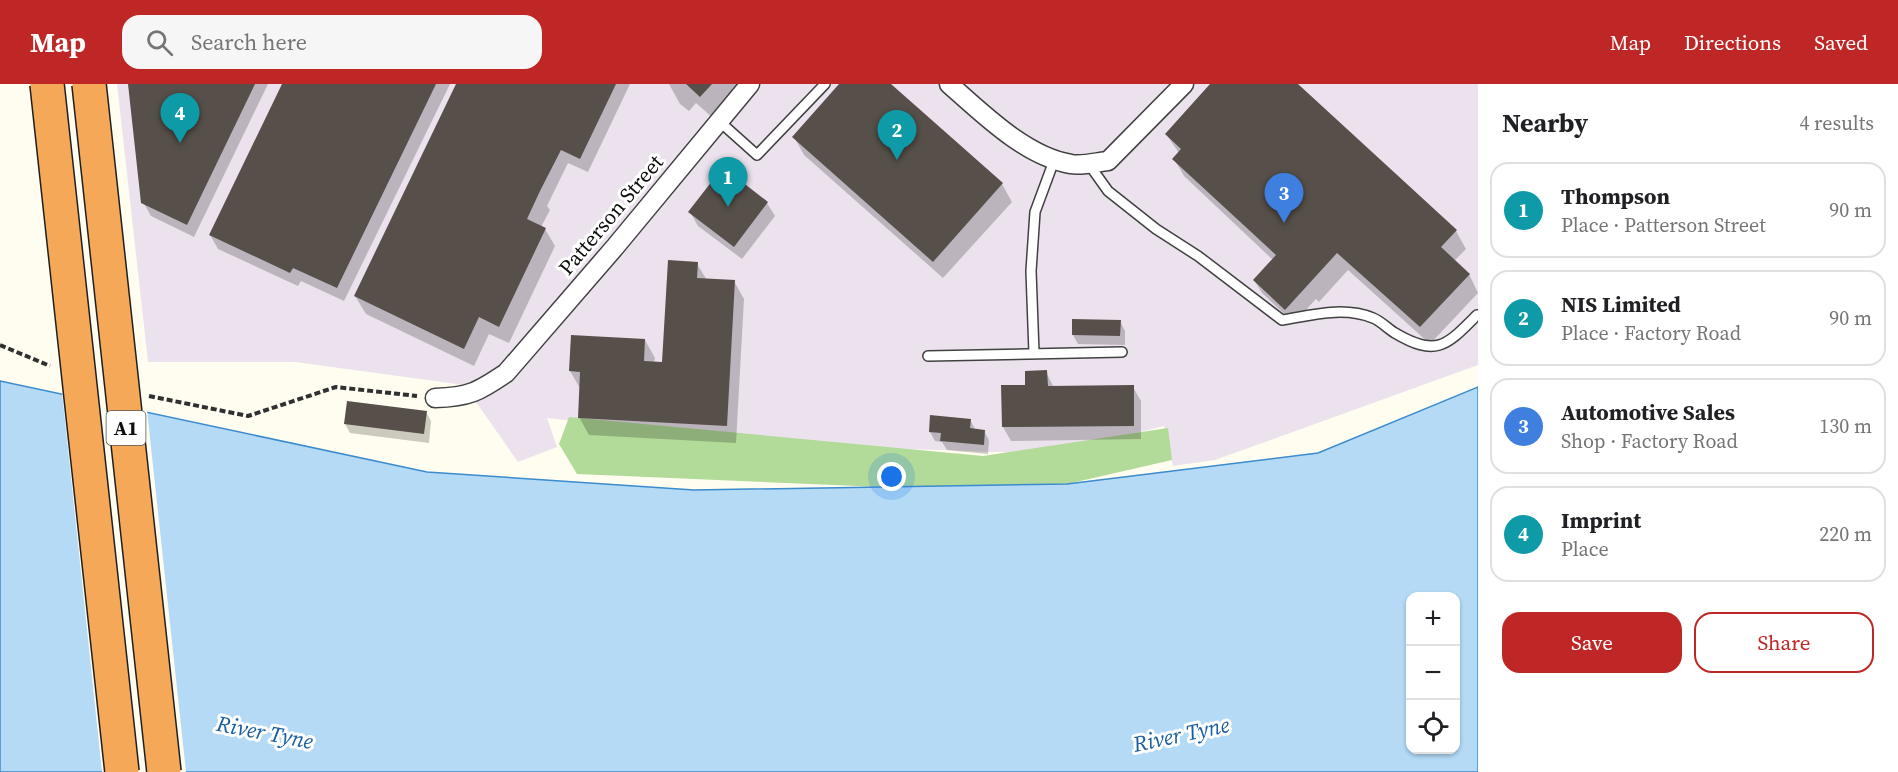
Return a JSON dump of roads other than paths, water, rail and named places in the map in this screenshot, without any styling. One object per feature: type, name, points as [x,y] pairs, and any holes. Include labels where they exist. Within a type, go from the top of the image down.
[{"type":"highway","name":"A1","points":[[47,84],[122,772]]},
{"type":"highway","name":"A1","points":[[89,84],[164,772]]},
{"type":"street","name":"Patterson Street","points":[[435,398],[460,397],[484,388],[506,373],[615,247],[750,84]]},
{"type":"street","points":[[949,84],[989,119],[1032,151],[1072,164],[1108,161],[1184,84]]},
{"type":"lane","points":[[719,121],[757,155],[825,84]]},
{"type":"lane","points":[[1034,353],[1031,271],[1035,212],[1055,158]]},
{"type":"lane","points":[[1088,163],[1108,191],[1156,229],[1198,256],[1282,320],[1340,311],[1373,318],[1395,333],[1424,347],[1452,340],[1478,315]]},
{"type":"lane","points":[[928,356],[1122,352]]},
{"type":"water","name":"River Tyne","points":[[0,381],[427,472],[694,490],[1067,484],[1318,453],[1478,387],[1478,772],[0,772]]},
{"type":"place","name":"Imprint","points":[[180,143]]},
{"type":"place","name":"NIS Limited","points":[[897,160]]},
{"type":"place","name":"Thompson","points":[[728,207]]},
{"type":"place","name":"Automotive Sales","points":[[1284,223]]}]
